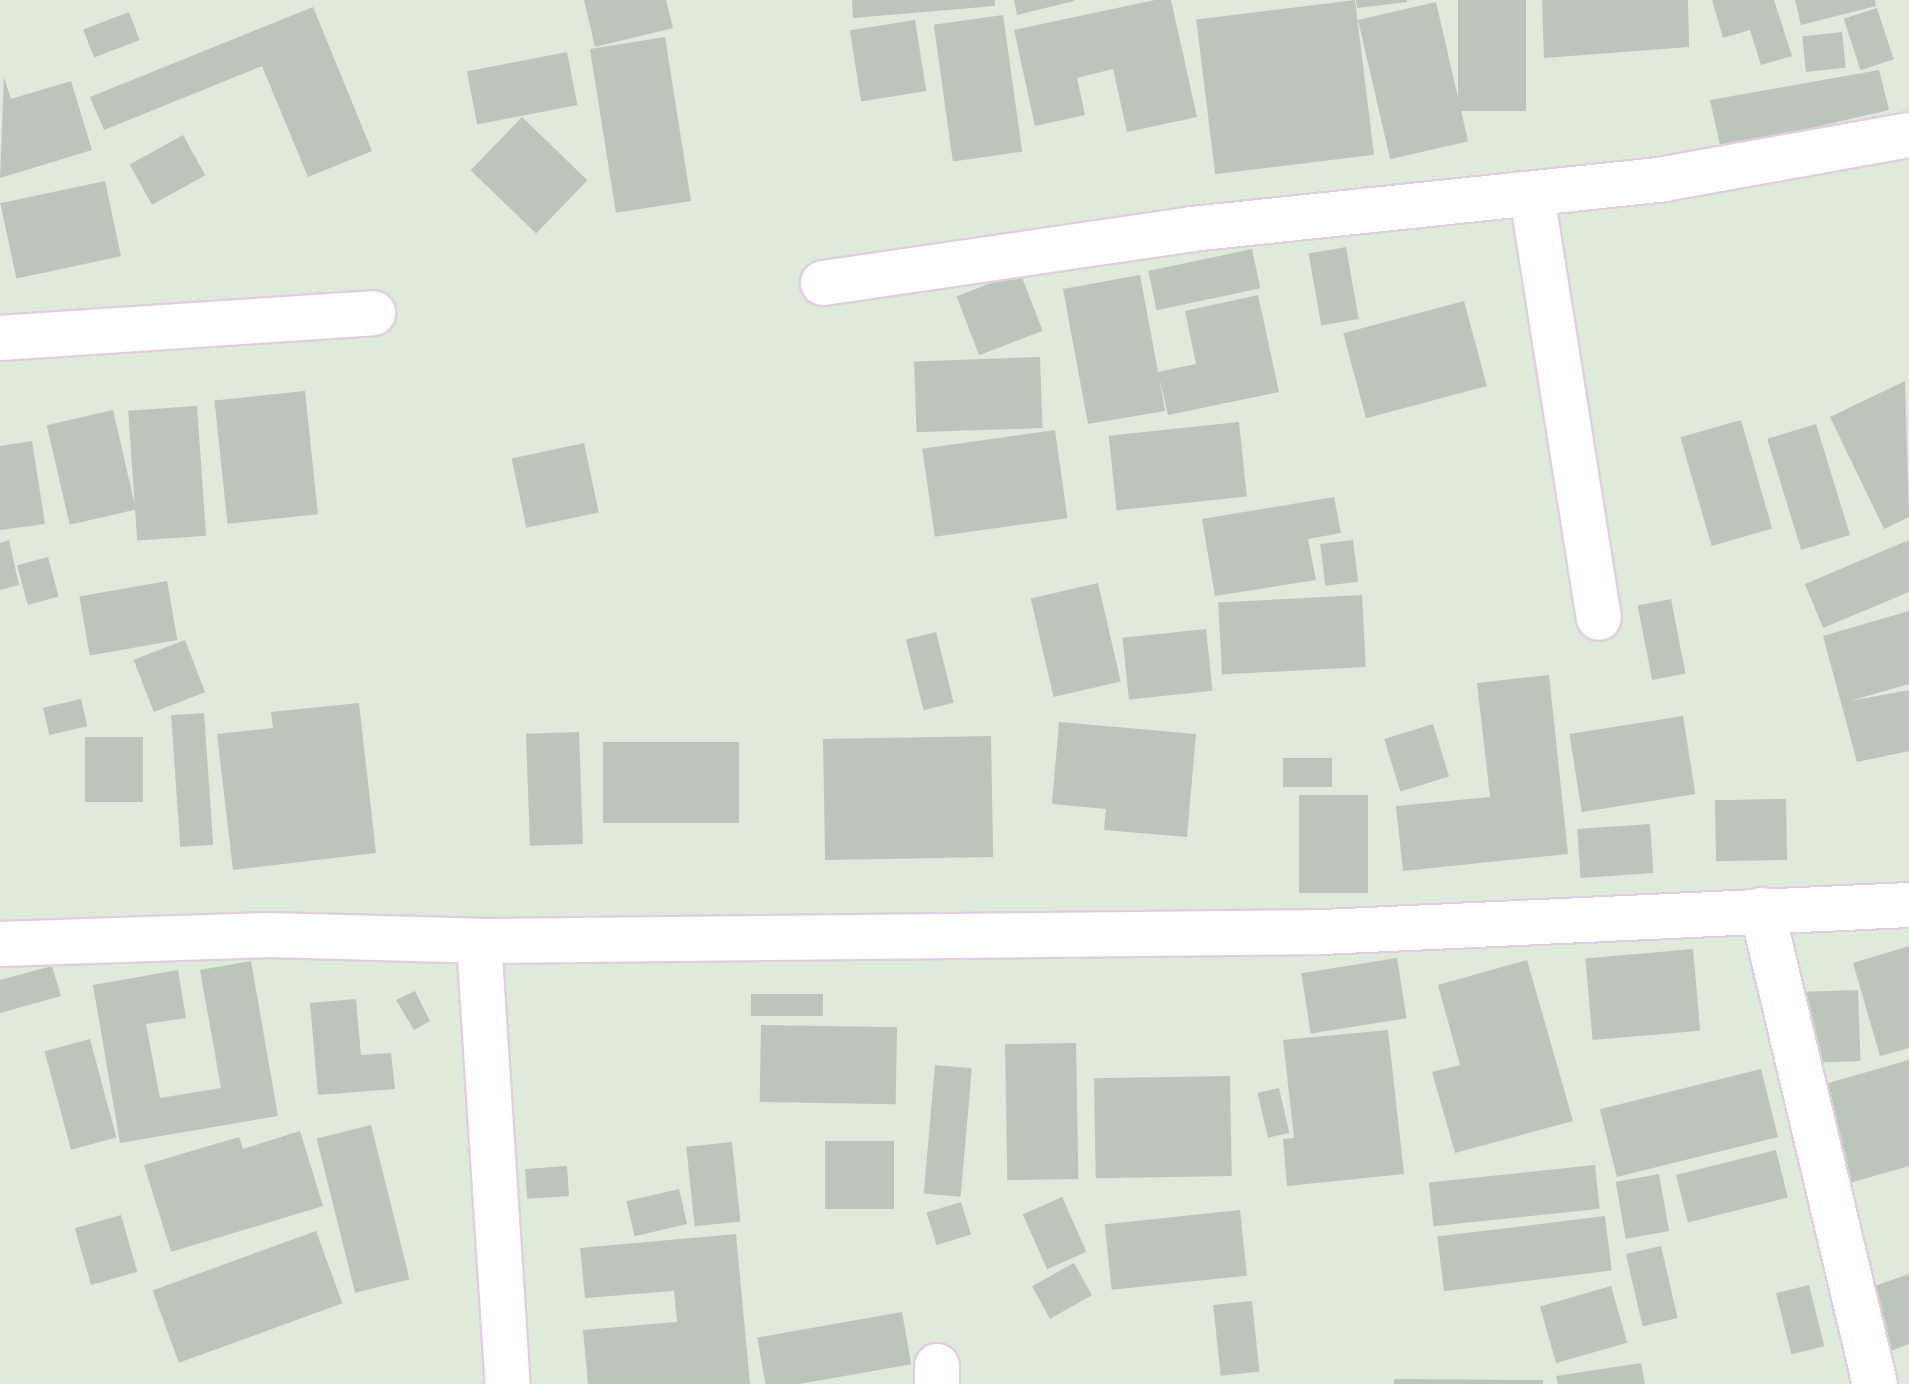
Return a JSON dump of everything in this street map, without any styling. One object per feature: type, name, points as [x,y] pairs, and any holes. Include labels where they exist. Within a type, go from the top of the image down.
[{"type":"street","points":[[823,283],[1192,229],[1532,196],[1909,135]]},
{"type":"street","points":[[1532,196],[1599,618]]},
{"type":"street","points":[[0,338],[373,313]]},
{"type":"street","points":[[0,944],[269,935],[479,941],[1323,932],[1909,905]]},
{"type":"street","points":[[1762,910],[1875,1384]]},
{"type":"street","points":[[479,941],[508,1384]]},
{"type":"building","points":[[584,0],[666,0],[673,28],[595,47]]},
{"type":"building","points":[[852,0],[995,0],[995,6],[853,18]]},
{"type":"building","points":[[1014,0],[1074,0],[1074,1],[1017,15]]},
{"type":"building","points":[[1155,0],[1171,0],[1197,117],[1127,132],[1113,69],[1077,78],[1085,115],[1035,126],[1014,30]]},
{"type":"building","points":[[1355,0],[1374,155],[1215,174],[1196,19]]},
{"type":"building","points":[[1356,0],[1407,0],[1407,2],[1357,8]]},
{"type":"building","points":[[1458,0],[1526,0],[1526,111],[1458,111]]},
{"type":"building","points":[[1542,0],[1688,0],[1689,47],[1544,58]]},
{"type":"building","points":[[1712,0],[1774,0],[1792,56],[1761,65],[1750,30],[1723,38]]},
{"type":"building","points":[[1795,0],[1875,0],[1876,6],[1801,25]]},
{"type":"building","points":[[1436,2],[1468,141],[1390,159],[1358,20]]},
{"type":"building","points":[[313,7],[372,151],[308,177],[262,66],[104,130],[90,97]]},
{"type":"building","points":[[1877,8],[1894,59],[1860,70],[1844,19]]},
{"type":"building","points":[[129,12],[140,40],[94,58],[83,30]]},
{"type":"building","points":[[1003,15],[1022,152],[953,161],[934,25]]},
{"type":"building","points":[[915,20],[926,91],[861,101],[850,30]]},
{"type":"building","points":[[1842,32],[1846,68],[1806,72],[1802,36]]},
{"type":"building","points":[[665,37],[691,201],[616,213],[590,49]]},
{"type":"building","points":[[567,52],[577,105],[477,124],[467,71]]},
{"type":"building","points":[[1879,70],[1889,110],[1721,149],[1710,100]]},
{"type":"building","points":[[4,77],[11,99],[71,81],[92,150],[0,178]]},
{"type":"building","points":[[522,117],[587,180],[536,233],[471,170]]},
{"type":"building","points":[[183,135],[205,175],[152,205],[130,165]]},
{"type":"building","points":[[105,181],[121,256],[16,279],[0,203]]},
{"type":"building","points":[[1346,247],[1359,319],[1321,325],[1309,254]]},
{"type":"building","points":[[1252,249],[1260,288],[1157,310],[1148,271]]},
{"type":"building","points":[[1020,272],[1043,331],[979,355],[957,296]]},
{"type":"building","points":[[1140,275],[1158,372],[1196,364],[1185,311],[1258,295],[1279,392],[1168,415],[1159,377],[1165,411],[1088,424],[1063,289]]},
{"type":"building","points":[[1464,301],[1487,386],[1366,418],[1343,333]]},
{"type":"building","points":[[1040,357],[1042,428],[917,432],[914,361]]},
{"type":"building","points":[[1905,381],[1909,517],[1884,529],[1830,417]]},
{"type":"building","points":[[305,391],[318,514],[227,524],[214,401]]},
{"type":"building","points":[[197,406],[206,536],[137,540],[128,411]]},
{"type":"building","points":[[113,410],[136,509],[70,525],[47,425]]},
{"type":"building","points":[[1741,420],[1772,529],[1712,546],[1680,437]]},
{"type":"building","points":[[1239,422],[1247,497],[1117,510],[1109,436]]},
{"type":"building","points":[[1816,424],[1850,535],[1801,550],[1767,439]]},
{"type":"building","points":[[1055,430],[1067,518],[935,537],[922,449]]},
{"type":"building","points":[[32,441],[45,524],[0,530],[0,446]]},
{"type":"building","points":[[584,443],[599,512],[526,528],[512,458]]},
{"type":"building","points":[[1334,497],[1341,533],[1308,539],[1316,580],[1215,596],[1202,519]]},
{"type":"building","points":[[9,540],[19,585],[0,590],[0,543]]},
{"type":"building","points":[[1353,540],[1358,582],[1325,586],[1320,544]]},
{"type":"building","points":[[1909,540],[1909,592],[1823,628],[1805,584]]},
{"type":"building","points":[[48,557],[59,597],[28,605],[17,565]]},
{"type":"building","points":[[167,581],[177,640],[90,656],[79,596]]},
{"type":"building","points":[[1098,583],[1121,681],[1053,697],[1031,599]]},
{"type":"building","points":[[1362,595],[1366,667],[1222,674],[1218,603]]},
{"type":"building","points":[[1671,599],[1686,674],[1652,680],[1638,605]]},
{"type":"building","points":[[1909,611],[1909,684],[1850,701],[1909,690],[1909,751],[1857,762],[1823,636]]},
{"type":"building","points":[[1206,629],[1212,691],[1129,699],[1122,638]]},
{"type":"building","points":[[936,632],[954,703],[924,710],[906,639]]},
{"type":"building","points":[[185,640],[205,692],[154,712],[134,660]]},
{"type":"building","points":[[1549,675],[1568,854],[1403,871],[1396,806],[1490,797],[1477,683]]},
{"type":"building","points":[[81,699],[87,726],[49,735],[43,708]]},
{"type":"building","points":[[359,703],[376,853],[233,870],[217,734],[273,728],[271,712]]},
{"type":"building","points":[[204,713],[213,845],[180,847],[171,715]]},
{"type":"building","points":[[1683,716],[1695,794],[1582,812],[1569,734]]},
{"type":"building","points":[[1059,722],[1196,734],[1187,837],[1104,830],[1106,809],[1052,804]]},
{"type":"building","points":[[1433,724],[1449,777],[1400,792],[1384,739]]},
{"type":"building","points":[[579,732],[583,844],[530,846],[526,734]]},
{"type":"building","points":[[991,736],[993,857],[825,860],[823,739]]},
{"type":"building","points":[[85,737],[143,737],[143,802],[85,802]]},
{"type":"building","points":[[603,742],[739,742],[739,823],[603,823]]},
{"type":"building","points":[[1283,758],[1332,758],[1332,787],[1283,787]]},
{"type":"building","points":[[1299,795],[1368,795],[1368,893],[1299,893]]},
{"type":"building","points":[[1786,799],[1787,860],[1716,861],[1715,800]]},
{"type":"building","points":[[1650,824],[1653,873],[1581,878],[1577,829]]},
{"type":"building","points":[[1909,946],[1909,1048],[1880,1056],[1853,963]]},
{"type":"building","points":[[1693,949],[1700,1031],[1593,1040],[1585,958]]},
{"type":"building","points":[[1397,958],[1407,1018],[1311,1033],[1301,973]]},
{"type":"building","points":[[1527,960],[1573,1121],[1455,1153],[1432,1072],[1460,1065],[1438,985]]},
{"type":"building","points":[[251,961],[278,1116],[120,1143],[93,985],[178,970],[186,1018],[146,1024],[160,1098],[221,1088],[200,970]]},
{"type":"building","points":[[52,966],[61,996],[0,1013],[0,980]]},
{"type":"building","points":[[1858,990],[1860,1061],[1808,1063],[1805,992]]},
{"type":"building","points":[[415,991],[430,1021],[414,1030],[396,1000]]},
{"type":"building","points":[[751,994],[823,994],[823,1016],[751,1016]]},
{"type":"building","points":[[356,999],[361,1055],[391,1053],[395,1089],[318,1095],[310,1003]]},
{"type":"building","points":[[761,1025],[897,1027],[896,1104],[760,1102]]},
{"type":"building","points":[[1388,1030],[1404,1174],[1287,1186],[1283,1139],[1294,1138],[1283,1040]]},
{"type":"building","points":[[90,1039],[116,1138],[71,1150],[45,1051]]},
{"type":"building","points":[[1076,1043],[1078,1179],[1007,1180],[1005,1044]]},
{"type":"building","points":[[1909,1060],[1909,1166],[1839,1186],[1811,1088]]},
{"type":"building","points":[[935,1065],[972,1068],[961,1197],[924,1194]]},
{"type":"building","points":[[1761,1069],[1778,1137],[1617,1177],[1600,1109]]},
{"type":"building","points":[[1230,1076],[1232,1176],[1096,1178],[1094,1078]]},
{"type":"building","points":[[1279,1088],[1289,1133],[1268,1138],[1258,1093]]},
{"type":"building","points":[[371,1125],[409,1279],[355,1293],[317,1139]]},
{"type":"building","points":[[300,1131],[323,1206],[171,1252],[144,1165],[239,1137],[243,1149]]},
{"type":"building","points":[[825,1141],[894,1141],[894,1209],[825,1209]]},
{"type":"building","points":[[732,1142],[740,1222],[695,1226],[686,1147]]},
{"type":"building","points":[[1776,1150],[1788,1198],[1688,1222],[1676,1175]]},
{"type":"building","points":[[1595,1165],[1600,1209],[1434,1226],[1429,1182]]},
{"type":"building","points":[[567,1166],[569,1196],[527,1199],[525,1169]]},
{"type":"building","points":[[1659,1174],[1669,1231],[1626,1239],[1616,1182]]},
{"type":"building","points":[[679,1189],[687,1224],[634,1236],[626,1201]]},
{"type":"building","points":[[1062,1197],[1086,1252],[1047,1269],[1023,1214]]},
{"type":"building","points":[[961,1202],[971,1235],[937,1245],[927,1213]]},
{"type":"building","points":[[1240,1210],[1247,1276],[1112,1290],[1105,1224]]},
{"type":"building","points":[[121,1215],[137,1272],[91,1285],[75,1228]]},
{"type":"building","points":[[1605,1216],[1612,1271],[1444,1291],[1437,1237]]},
{"type":"building","points":[[316,1231],[342,1303],[179,1363],[152,1291]]},
{"type":"building","points":[[736,1234],[750,1384],[588,1384],[583,1330],[677,1322],[674,1291],[585,1298],[580,1248]]},
{"type":"building","points":[[1661,1246],[1678,1318],[1643,1326],[1626,1254]]},
{"type":"building","points":[[1074,1263],[1092,1295],[1050,1319],[1032,1286]]},
{"type":"building","points":[[1909,1274],[1909,1344],[1869,1359],[1846,1296]]},
{"type":"building","points":[[1809,1285],[1824,1346],[1791,1354],[1776,1293]]},
{"type":"building","points":[[1611,1286],[1627,1343],[1556,1363],[1540,1306]]},
{"type":"building","points":[[1252,1301],[1259,1372],[1221,1376],[1213,1305]]},
{"type":"building","points":[[902,1312],[911,1364],[799,1384],[765,1384],[757,1338]]},
{"type":"building","points":[[1641,1363],[1645,1384],[1558,1384],[1556,1376]]},
{"type":"building","points":[[1394,1379],[1543,1380],[1543,1384],[1394,1384]]}]
